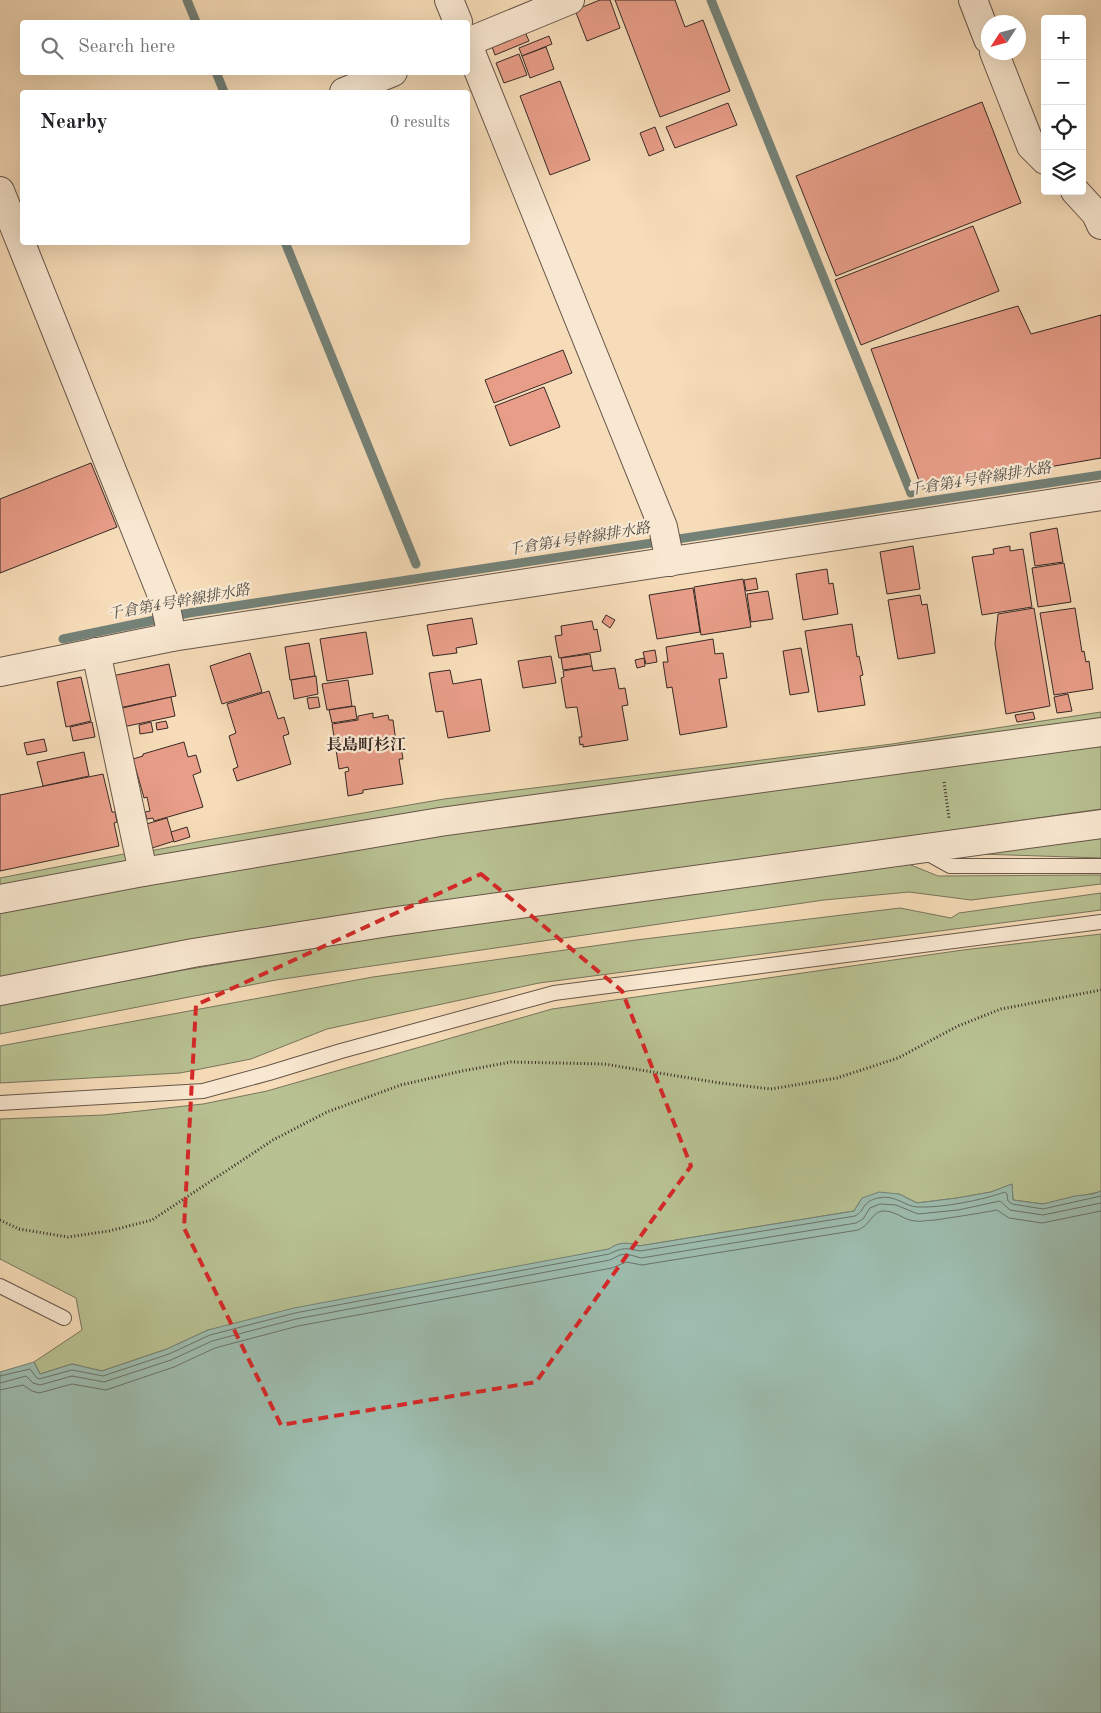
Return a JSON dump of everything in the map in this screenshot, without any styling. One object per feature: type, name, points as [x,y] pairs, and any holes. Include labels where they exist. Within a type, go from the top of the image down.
[{"type":"street","points":[[449,0],[457,20]]},
{"type":"street","points":[[470,43],[570,0]]},
{"type":"street","points":[[973,0],[981,20]]},
{"type":"street","points":[[470,49],[663,527],[669,558]]},
{"type":"street","points":[[997,60],[1032,146],[1041,156]]},
{"type":"street","points":[[349,90],[386,75]]},
{"type":"street","points":[[0,191],[12,228],[166,603],[172,633]]},
{"type":"street","points":[[1078,195],[1096,214],[1101,226]]},
{"type":"street","points":[[0,672],[96,652],[172,633],[669,558],[1101,496]]},
{"type":"street","points":[[96,652],[143,872]]},
{"type":"street","points":[[0,899],[143,872],[440,822],[1101,732]]},
{"type":"street","points":[[0,991],[193,953],[389,922],[1101,824]]},
{"type":"lane","points":[[920,850],[950,866],[1101,866]]},
{"type":"lane","points":[[0,1103],[203,1091],[554,993],[1101,922]]},
{"type":"lane","points":[[0,1286],[64,1318]]},
{"type":"path","points":[[944,785],[949,820]]},
{"type":"path","points":[[0,1220],[19,1229],[68,1237],[109,1231],[152,1220],[273,1140],[327,1112],[401,1085],[462,1071],[511,1062],[604,1064],[720,1083],[771,1088],[837,1078],[898,1058],[958,1026],[1001,1009],[1101,990]]},
{"type":"highlighted area","points":[[481,874],[622,991],[691,1166],[536,1382],[281,1425],[184,1228],[196,1005]]},
{"type":"green space","points":[[1101,712],[1101,724],[158,863],[150,851],[444,799],[892,744]]},
{"type":"green space","points":[[1101,740],[1101,809],[388,911],[0,980],[0,908],[436,833]]},
{"type":"green space","points":[[1101,837],[1101,858],[979,854]]},
{"type":"green space","points":[[129,853],[130,861],[0,891],[0,878]]},
{"type":"green space","points":[[906,863],[938,876],[1101,875],[1101,884],[971,900],[909,892],[824,900],[276,980],[0,1034],[0,1004],[178,971],[393,935]]},
{"type":"green space","points":[[1101,893],[1101,910],[539,983],[327,1029],[251,1059],[180,1073],[0,1083],[0,1046],[373,977],[636,940],[900,908],[951,918],[959,913]]},
{"type":"green space","points":[[1101,934],[1101,1191],[1099,1192],[1043,1204],[1013,1200],[1012,1184],[991,1192],[917,1203],[899,1194],[862,1198],[854,1211],[639,1246],[627,1243],[620,1244],[609,1249],[208,1330],[167,1349],[102,1371],[72,1364],[40,1374],[34,1362],[82,1330],[76,1298],[0,1259],[0,1119],[104,1115],[203,1104],[267,1091],[552,1009],[963,950]]},
{"type":"water","points":[[1012,1184],[1013,1200],[1043,1204],[1101,1191],[1101,1713],[0,1713],[0,1372],[34,1362],[40,1374],[72,1364],[102,1371],[167,1349],[208,1330],[294,1308],[609,1249],[620,1244],[627,1243],[639,1246],[854,1211],[862,1198],[879,1192],[899,1194],[917,1203],[991,1192]]},
{"type":"building","points":[[600,0],[610,0],[620,28],[587,41],[575,10]]},
{"type":"building","points":[[615,0],[675,0],[685,27],[703,20],[730,91],[660,117]]},
{"type":"building","points":[[525,32],[529,41],[495,55],[491,44]]},
{"type":"building","points":[[549,36],[552,44],[522,56],[519,48]]},
{"type":"building","points":[[546,47],[554,69],[530,78],[522,56]]},
{"type":"building","points":[[519,54],[527,75],[504,83],[496,63]]},
{"type":"building","points":[[560,81],[590,160],[550,175],[520,96]]},
{"type":"building","points":[[982,102],[1021,203],[836,276],[796,176]]},
{"type":"building","points":[[728,103],[737,125],[675,148],[666,127]]},
{"type":"building","points":[[655,127],[664,150],[649,156],[640,133]]},
{"type":"building","points":[[973,226],[999,291],[861,345],[835,280]]},
{"type":"building","points":[[1018,306],[1031,334],[1101,315],[1101,458],[922,489],[871,349]]},
{"type":"building","points":[[563,350],[572,373],[494,403],[485,380]]},
{"type":"building","points":[[544,387],[560,427],[510,446],[495,406]]},
{"type":"building","points":[[91,463],[117,527],[0,573],[0,499]]},
{"type":"building","points":[[1057,528],[1063,562],[1035,566],[1030,533]]},
{"type":"building","points":[[913,546],[920,589],[887,594],[880,552]]},
{"type":"building","points":[[1010,546],[1010,551],[1023,549],[1032,607],[982,615],[972,557],[994,554],[993,549]]},
{"type":"building","points":[[1064,563],[1071,602],[1038,607],[1032,568]]},
{"type":"building","points":[[827,569],[829,584],[833,583],[838,614],[803,620],[796,574]]},
{"type":"building","points":[[756,578],[758,589],[746,591],[744,580]]},
{"type":"building","points":[[743,579],[751,627],[701,635],[694,587]]},
{"type":"building","points":[[693,588],[700,632],[657,639],[649,595]]},
{"type":"building","points":[[768,591],[773,619],[751,622],[747,594]]},
{"type":"building","points":[[920,595],[922,605],[927,604],[935,653],[898,659],[888,600]]},
{"type":"building","points":[[1034,608],[1050,706],[1006,714],[995,644],[998,614]]},
{"type":"building","points":[[1075,608],[1082,652],[1084,651],[1086,662],[1089,661],[1093,689],[1054,695],[1040,613]]},
{"type":"building","points":[[606,615],[615,620],[610,628],[602,622]]},
{"type":"building","points":[[472,618],[477,644],[456,648],[457,653],[433,656],[427,625]]},
{"type":"building","points":[[592,621],[594,630],[597,629],[601,651],[559,658],[555,636],[562,635],[561,626]]},
{"type":"building","points":[[852,624],[857,657],[859,656],[863,675],[860,676],[865,705],[818,712],[805,631]]},
{"type":"building","points":[[366,632],[373,674],[327,681],[320,639]]},
{"type":"building","points":[[713,639],[715,654],[723,653],[727,678],[719,679],[727,727],[680,735],[672,687],[667,688],[663,662],[668,662],[666,647]]},
{"type":"building","points":[[309,643],[315,676],[290,680],[285,647]]},
{"type":"building","points":[[801,648],[809,692],[790,695],[783,651]]},
{"type":"building","points":[[655,650],[657,662],[646,664],[643,652]]},
{"type":"building","points":[[250,653],[262,692],[222,704],[210,666]]},
{"type":"building","points":[[590,654],[592,666],[563,670],[561,658]]},
{"type":"building","points":[[551,656],[556,683],[523,688],[518,661]]},
{"type":"building","points":[[644,658],[645,666],[637,668],[635,660]]},
{"type":"building","points":[[169,664],[176,696],[119,708],[112,676]]},
{"type":"building","points":[[592,666],[593,671],[615,668],[619,689],[625,688],[628,705],[622,706],[628,740],[583,747],[583,744],[580,745],[579,737],[582,737],[577,707],[566,708],[561,678],[564,677],[563,671]]},
{"type":"building","points":[[450,670],[453,684],[481,679],[490,731],[448,738],[443,711],[436,712],[429,673]]},
{"type":"building","points":[[316,676],[318,694],[294,699],[291,680]]},
{"type":"building","points":[[81,677],[91,721],[66,727],[57,682]]},
{"type":"building","points":[[348,680],[352,706],[327,710],[322,684]]},
{"type":"building","points":[[269,691],[278,719],[284,717],[289,734],[283,736],[291,764],[237,781],[233,769],[238,767],[229,736],[236,733],[227,704]]},
{"type":"building","points":[[1068,694],[1072,711],[1057,713],[1054,697]]},
{"type":"building","points":[[171,697],[175,716],[123,727],[118,709]]},
{"type":"building","points":[[318,697],[320,707],[309,709],[307,698]]},
{"type":"building","points":[[355,706],[357,719],[332,723],[329,710]]},
{"type":"building","points":[[1033,712],[1035,719],[1017,722],[1015,715]]},
{"type":"building","points":[[373,713],[373,718],[388,715],[389,720],[393,720],[396,742],[400,741],[403,759],[399,759],[403,784],[363,790],[363,793],[348,796],[345,772],[349,771],[348,767],[339,769],[332,724],[358,720],[358,716]]},
{"type":"building","points":[[166,721],[168,728],[157,730],[156,723]]},
{"type":"building","points":[[92,722],[95,737],[73,741],[70,727]]},
{"type":"building","points":[[151,722],[153,732],[140,734],[139,725]]},
{"type":"building","points":[[44,739],[47,751],[27,755],[24,743]]},
{"type":"building","points":[[184,742],[188,757],[196,755],[201,772],[193,775],[203,807],[154,821],[153,818],[147,819],[145,812],[150,811],[147,797],[144,798],[133,759],[143,756],[143,754]]},
{"type":"building","points":[[84,752],[89,776],[43,786],[37,762]]},
{"type":"building","points":[[103,774],[112,812],[115,812],[117,822],[114,823],[119,846],[0,871],[0,795]]},
{"type":"building","points":[[167,818],[174,841],[149,849],[143,825]]},
{"type":"building","points":[[187,827],[190,837],[174,842],[171,832]]},
{"type":"waterway","points":[[187,0],[195,20]]},
{"type":"waterway","points":[[711,0],[911,493]]},
{"type":"waterway","points":[[217,75],[223,90]]},
{"type":"waterway","points":[[286,245],[416,564]]},
{"type":"waterway","name":"千倉第4号幹線排水路","points":[[63,639],[189,613],[1101,475]]},
{"type":"district","name":"長島町杉江","points":[[366,746]]}]
